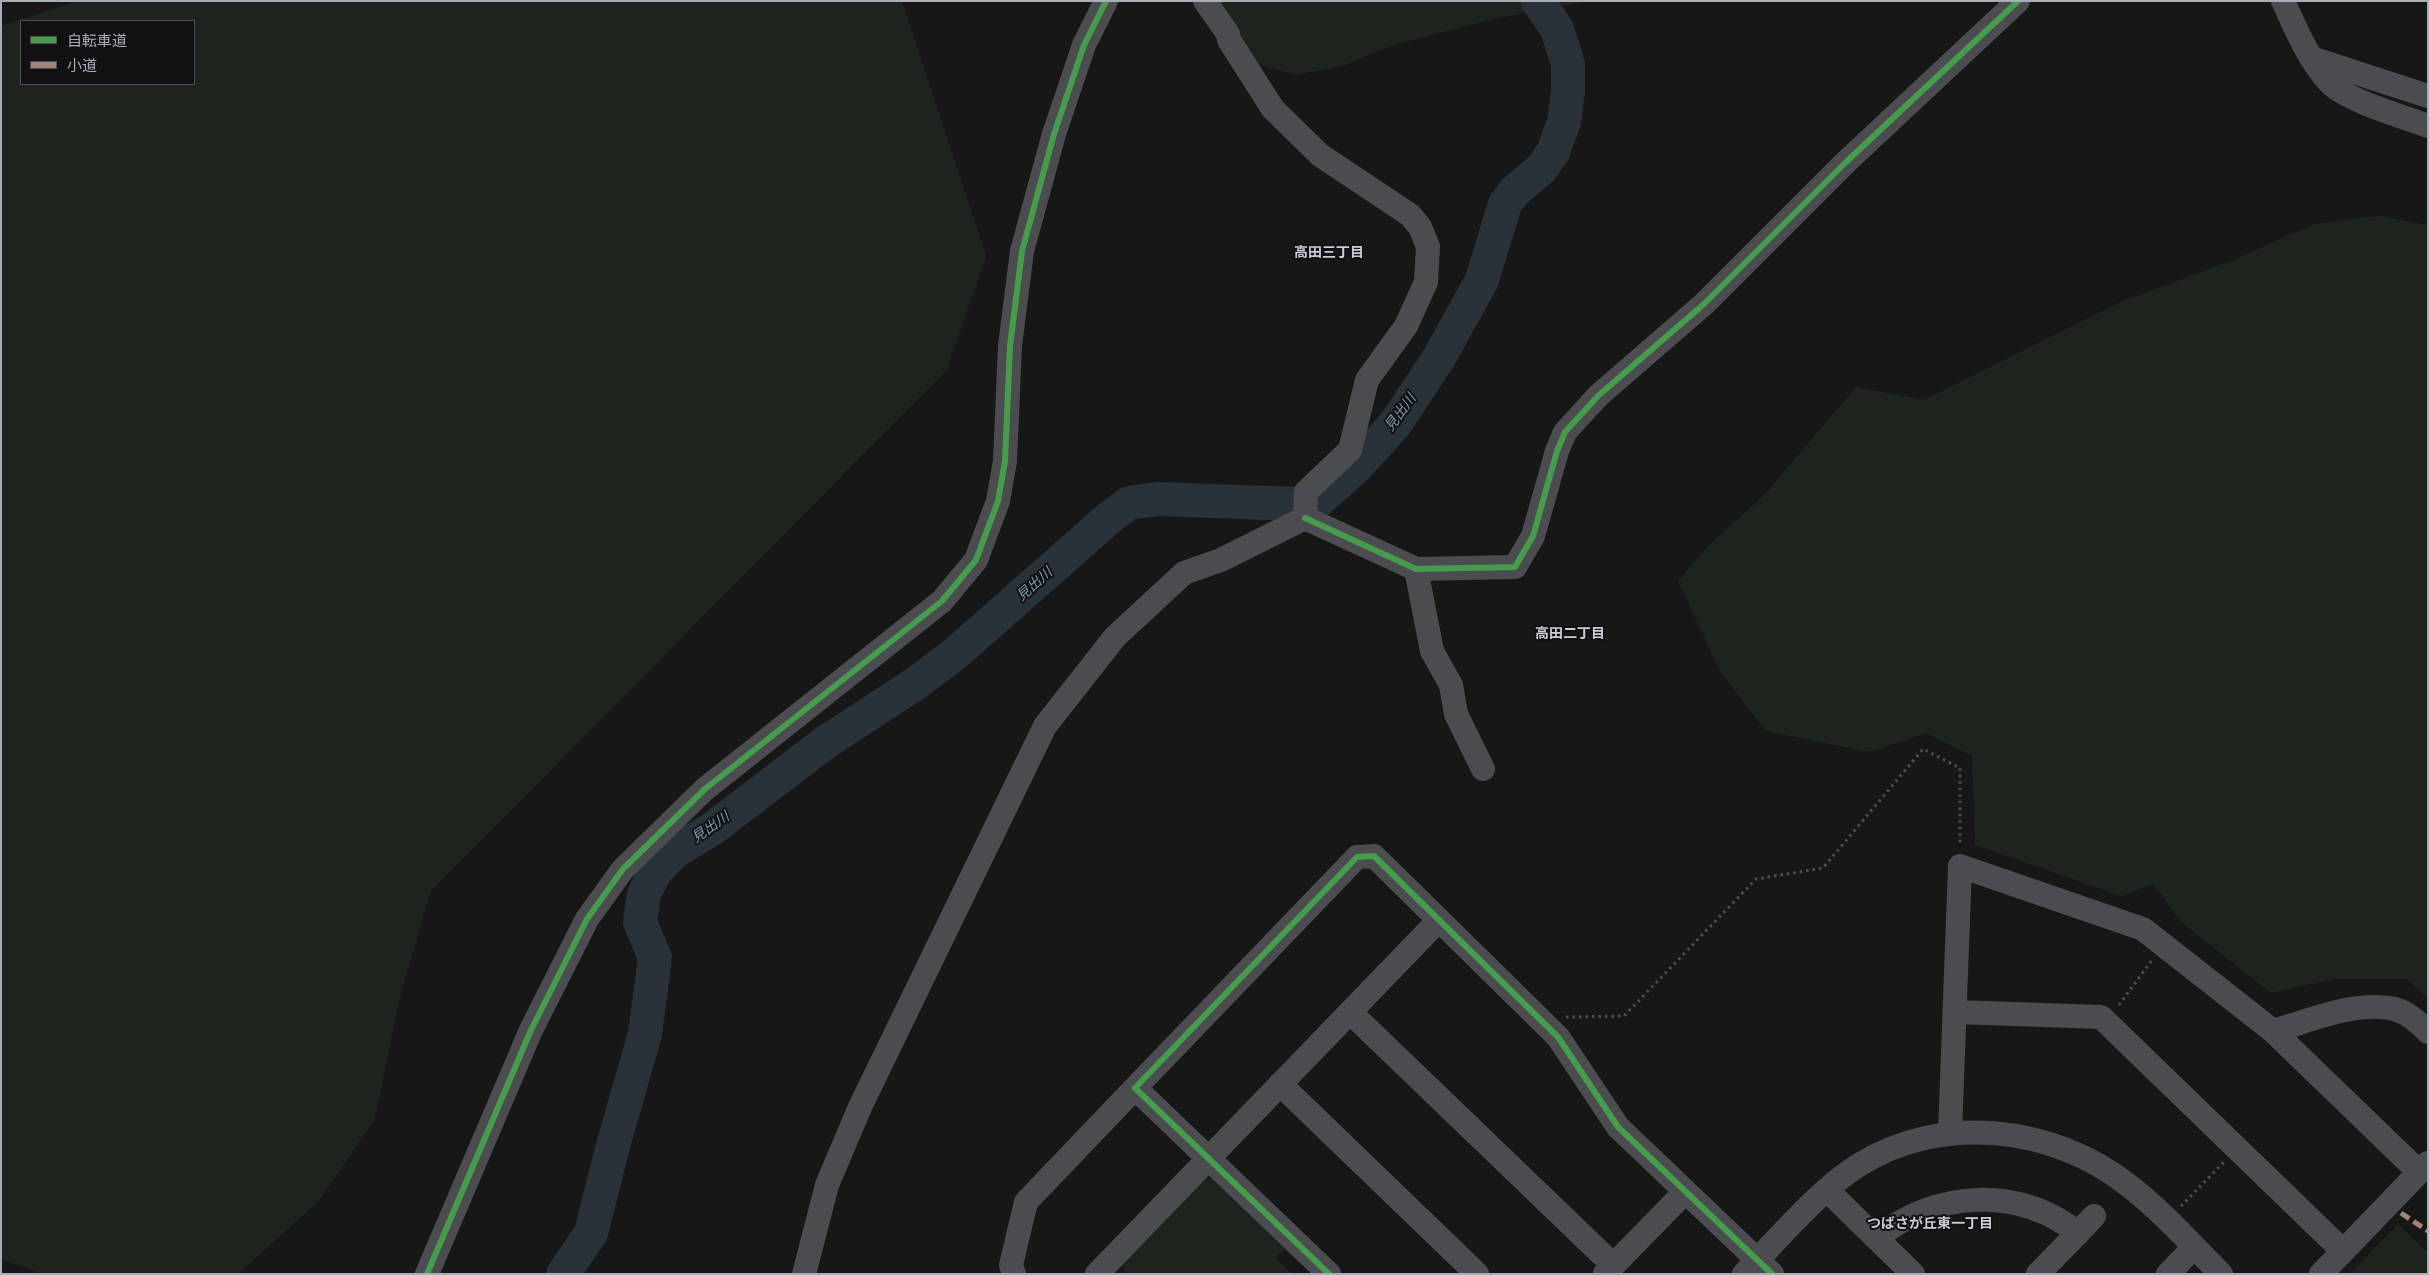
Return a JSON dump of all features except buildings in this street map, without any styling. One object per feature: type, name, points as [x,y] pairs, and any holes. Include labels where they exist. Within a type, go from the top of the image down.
[{"type":"street","points":[[427,1274],[531,1030],[587,919],[623,869],[705,789],[942,600],[976,560],[998,501],[1005,461],[1010,346],[1022,251],[1054,134],[1084,45],[1106,1]]},
{"type":"street","points":[[1205,1],[1274,109],[1320,155],[1410,215],[1420,227],[1428,247],[1426,282],[1406,326],[1367,380],[1350,450],[1306,492],[1304,518]]},
{"type":"street","points":[[1304,518],[1416,569],[1515,567],[1534,536],[1557,451],[1565,432],[1599,395],[1704,304],[1846,162],[2018,1]]},
{"type":"street","points":[[2283,1],[2311,58],[2330,84],[2352,97],[2428,126]]},
{"type":"street","points":[[2311,58],[2428,96]]},
{"type":"street","points":[[804,1274],[827,1185],[860,1107],[1045,726],[1115,637],[1184,573],[1221,560],[1304,518]]},
{"type":"street","points":[[1416,569],[1432,651],[1451,685],[1456,714],[1483,769]]},
{"type":"street","points":[[1014,1274],[1011,1266],[1026,1202],[1357,857],[1374,856],[1558,1037],[1618,1127],[1685,1192],[1758,1269],[1827,1190],[1860,1164],[1890,1149],[1950,1133],[1990,1133],[2027,1137],[2063,1148],[2095,1162],[2129,1185],[2221,1274]]},
{"type":"street","points":[[1950,1133],[1960,866],[2143,929],[2274,1031],[2423,1168],[2321,1274]]},
{"type":"street","points":[[1105,1271],[1208,1158],[1439,920]]},
{"type":"street","points":[[2274,1031],[2364,1007],[2390,1008],[2414,1018],[2428,1032]]},
{"type":"street","points":[[1350,1012],[1609,1270],[1685,1192]]},
{"type":"street","points":[[1956,1012],[2101,1017],[2343,1251]]},
{"type":"street","points":[[1280,1084],[1477,1274]]},
{"type":"street","points":[[1136,1088],[1329,1274]]},
{"type":"street","points":[[1827,1190],[1913,1274]]},
{"type":"street","points":[[1877,1238],[1893,1225],[1916,1212],[1962,1200],[2011,1203],[2060,1219],[2078,1233]]},
{"type":"street","points":[[2038,1274],[2094,1216]]},
{"type":"street","points":[[2168,1274],[2194,1247]]},
{"type":"path","points":[[1538,1017],[1624,1016],[1756,879],[1823,868],[1923,749],[1960,768],[1960,866]]},
{"type":"path","points":[[2106,1022],[2163,945]]},
{"type":"path","points":[[2167,1221],[2237,1148]]},
{"type":"shaded area","points":[[78,1],[902,1],[986,256],[947,370],[431,891],[400,996],[375,1119],[319,1201],[238,1274],[42,1274],[1,1259],[1,26]]},
{"type":"shaded area","points":[[1217,1],[1588,1],[1489,20],[1390,46],[1343,66],[1295,75],[1251,62]]},
{"type":"shaded area","points":[[2379,216],[2428,225],[2428,999],[2407,979],[2334,979],[2271,993],[2181,922],[2153,884],[2121,896],[1975,845],[1972,756],[1926,733],[1869,752],[1766,731],[1721,673],[1678,581],[1707,547],[1765,494],[1856,387],[1924,400],[2123,301],[2231,261],[2314,224]]},
{"type":"shaded area","points":[[1204,1178],[1217,1178],[1288,1246],[1276,1258],[1292,1274],[1128,1274],[1124,1270],[1123,1261]]},
{"type":"shaded area","points":[[2398,1224],[2428,1253],[2428,1274],[2350,1274]]},
{"type":"waterway","name":"見出川","points":[[563,1274],[591,1233],[614,1142],[645,1034],[655,958],[640,922],[644,894],[655,872],[674,852],[712,829],[826,742],[915,684],[956,653],[1109,518],[1129,503],[1157,499],[1295,504],[1318,501],[1357,466],[1396,423],[1440,356],[1482,280],[1505,204],[1515,191],[1541,169],[1553,152],[1564,122],[1568,92],[1568,64],[1557,29],[1538,1]]},
{"type":"marked path","points":[[2401,1213],[2428,1231]]},
{"type":"cycle path","points":[[427,1274],[531,1030],[587,919],[623,869],[705,789],[942,601],[976,560],[998,501],[1005,461],[1010,346],[1022,251],[1054,134],[1084,45],[1106,1]]},
{"type":"cycle path","points":[[1305,518],[1416,569],[1515,567],[1533,536],[1557,451],[1565,432],[1599,395],[1704,304],[1846,162],[2018,1]]},
{"type":"cycle path","points":[[1329,1274],[1135,1088],[1357,857],[1374,856],[1558,1037],[1618,1127],[1772,1274]]},
{"type":"district","name":"高田三丁目","points":[[1329,253]]},
{"type":"district","name":"高田二丁目","points":[[1570,634]]},
{"type":"district","name":"つばさが丘東一丁目","points":[[1930,1224]]}]
